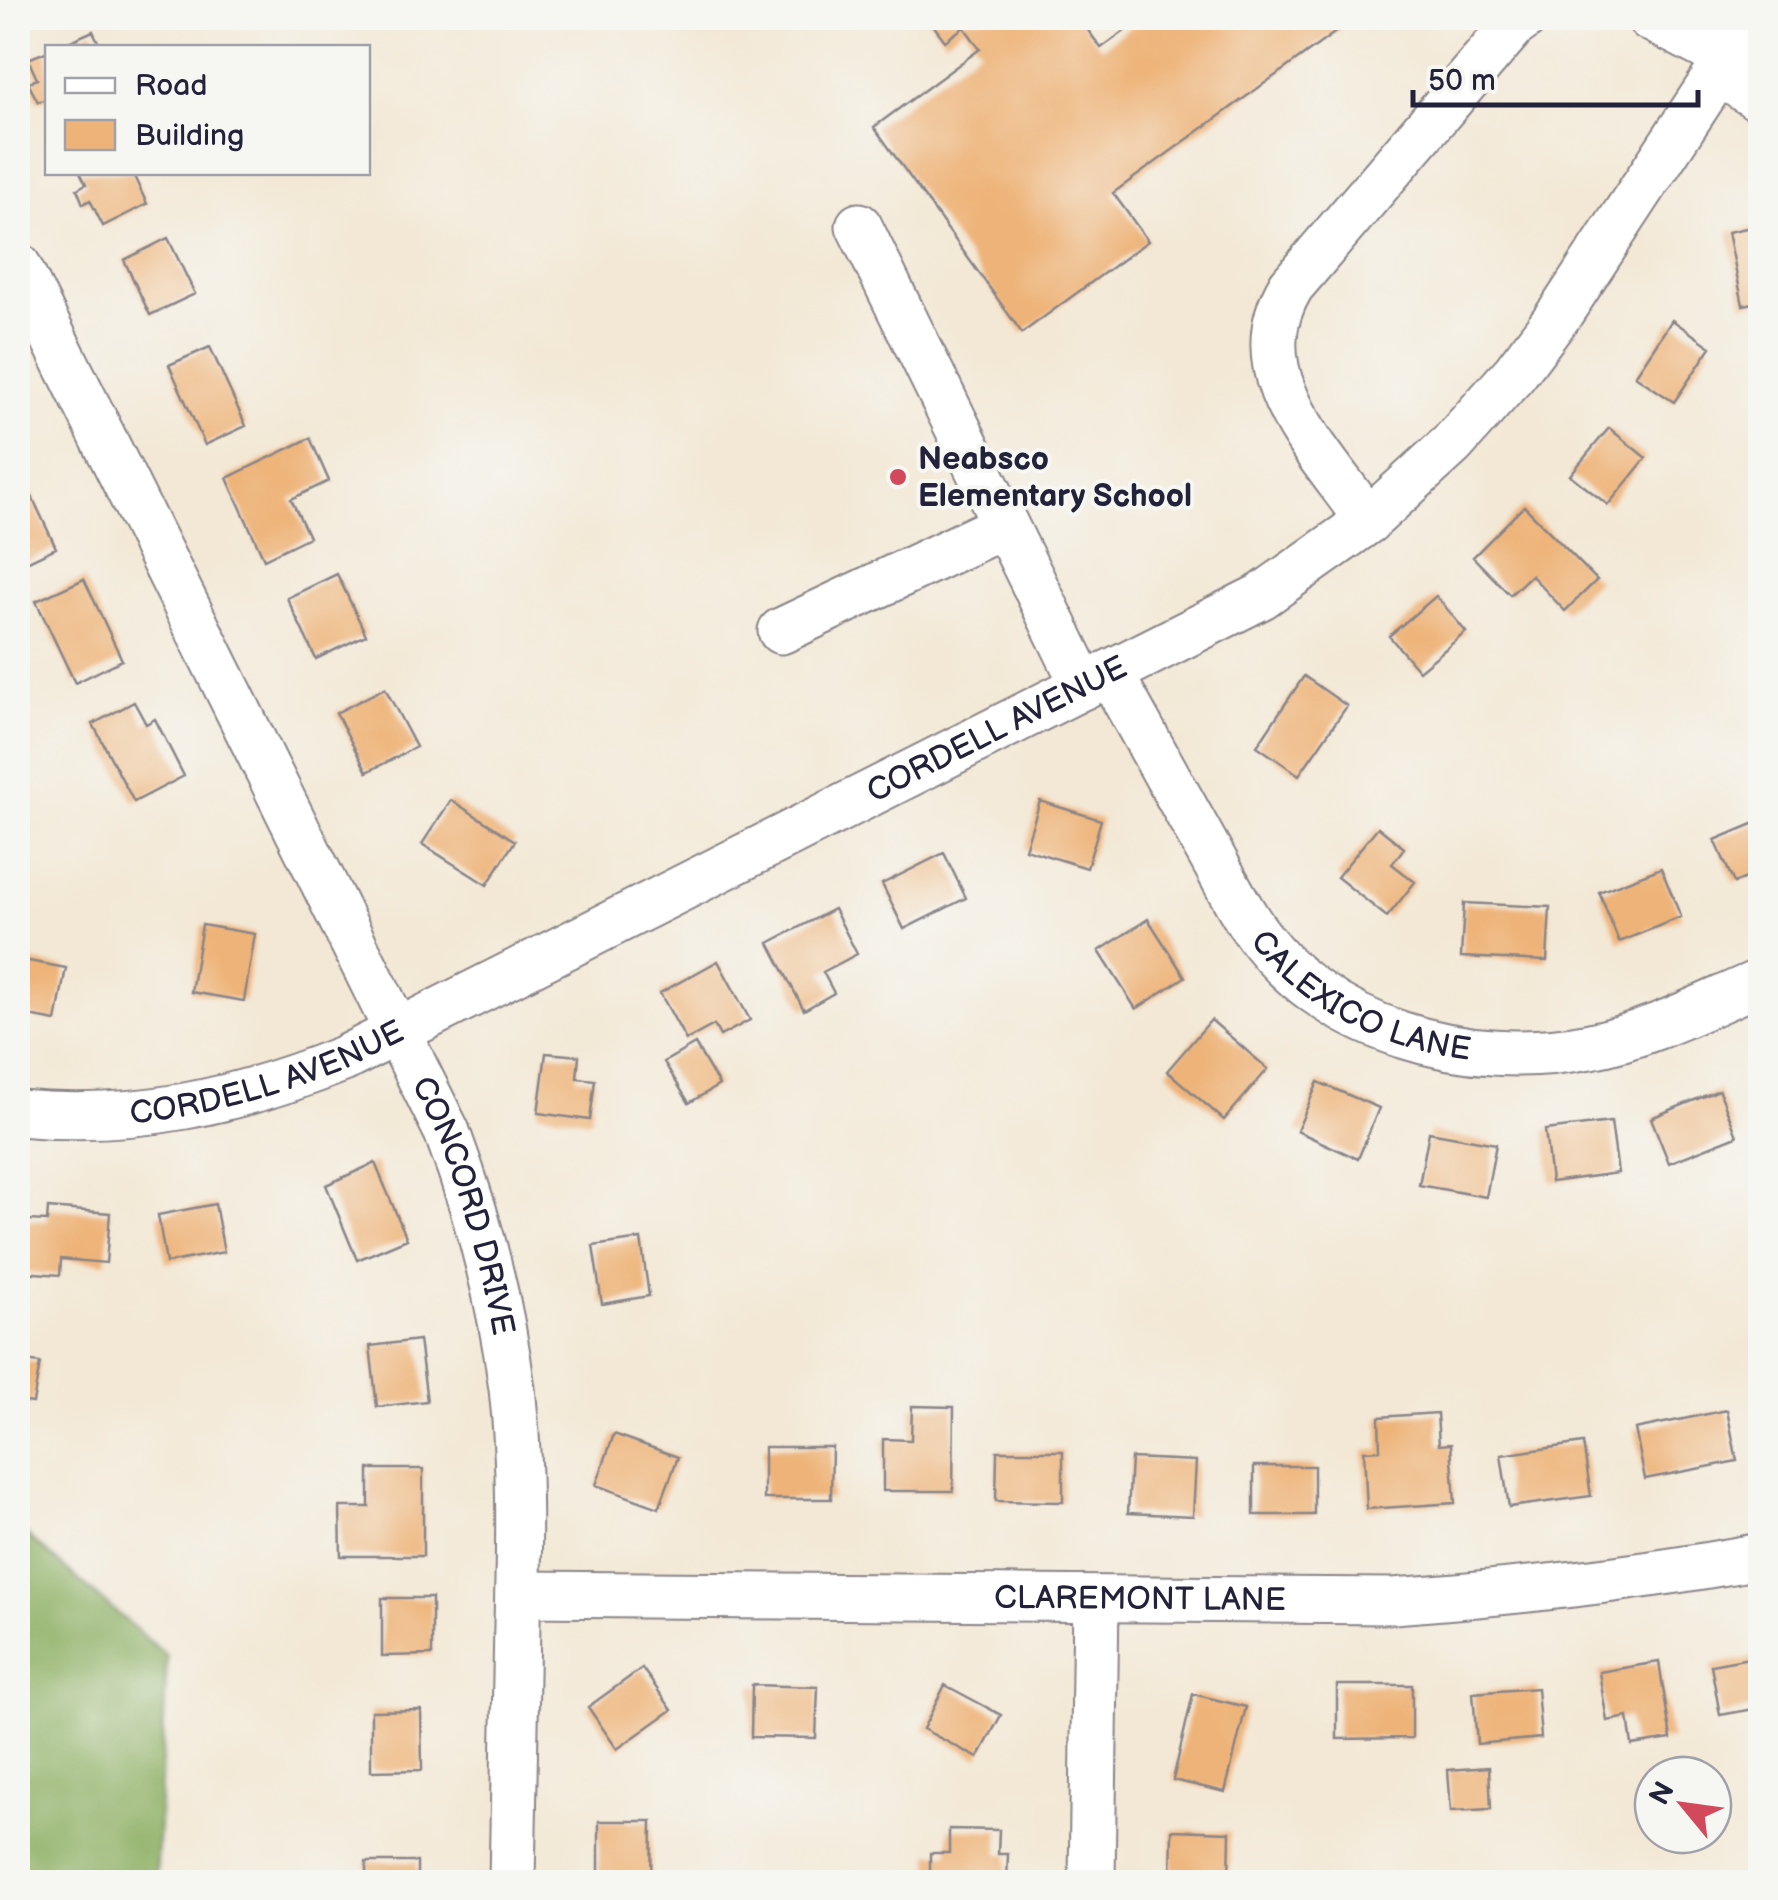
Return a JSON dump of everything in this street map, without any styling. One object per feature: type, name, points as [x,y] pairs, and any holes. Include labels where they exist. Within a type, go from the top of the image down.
[{"type":"street","points":[[1368,520],[1288,406],[1272,352],[1274,323],[1291,286],[1512,26],[1524,18]]},
{"type":"street","points":[[1650,18],[1723,65],[1760,99]]},
{"type":"street","name":"CORDELL AVENUE","points":[[18,1112],[53,1116],[128,1115],[202,1105],[274,1086],[343,1059],[1262,596],[1368,520],[1452,444],[1515,373],[1561,312],[1754,18]]},
{"type":"street","name":"CALEXICO LANE","points":[[859,226],[1004,525],[1252,926],[1284,965],[1366,1022],[1424,1042],[1484,1050],[1589,1047],[1632,1036],[1760,982]]},
{"type":"street","name":"CONCORD DRIVE","points":[[18,266],[447,1132],[465,1180],[512,1388],[518,1594],[512,1882]]},
{"type":"street","points":[[781,631],[1004,525]]},
{"type":"street","name":"CLAREMONT LANE","points":[[518,1594],[1393,1602],[1532,1592],[1672,1573],[1760,1556]]},
{"type":"street","points":[[1092,1882],[1096,1600]]},
{"type":"green space","points":[[18,1528],[167,1656],[156,1882],[18,1882]]},
{"type":"building","points":[[928,18],[1079,18],[1101,48],[1143,18],[1355,18],[1113,193],[1148,241],[1022,333],[874,127],[980,49],[964,27],[945,41]]},
{"type":"building","points":[[93,31],[100,45],[62,45]]},
{"type":"building","points":[[45,52],[45,99],[38,102],[28,83],[37,79],[28,59]]},
{"type":"building","points":[[82,175],[133,175],[147,204],[103,226],[90,200],[83,204],[77,189],[86,184]]},
{"type":"building","points":[[1760,225],[1760,302],[1743,305],[1728,232]]},
{"type":"building","points":[[168,238],[195,294],[150,315],[124,260]]},
{"type":"building","points":[[1672,320],[1711,347],[1674,402],[1635,376]]},
{"type":"building","points":[[210,347],[246,426],[205,445],[169,365]]},
{"type":"building","points":[[1609,428],[1646,458],[1608,505],[1570,475]]},
{"type":"building","points":[[310,438],[329,481],[291,499],[309,537],[264,559],[227,478]]},
{"type":"building","points":[[29,490],[56,548],[18,566],[18,495]]},
{"type":"building","points":[[1524,506],[1597,580],[1565,611],[1531,575],[1510,595],[1473,557]]},
{"type":"building","points":[[337,574],[366,635],[316,659],[287,598]]},
{"type":"building","points":[[84,579],[122,660],[75,683],[36,601]]},
{"type":"building","points":[[1436,596],[1466,632],[1419,671],[1389,636]]},
{"type":"building","points":[[1304,676],[1347,706],[1299,775],[1257,746]]},
{"type":"building","points":[[385,688],[416,747],[367,772],[336,713]]},
{"type":"building","points":[[134,702],[146,724],[155,719],[184,776],[134,802],[93,724]]},
{"type":"building","points":[[451,800],[515,841],[487,885],[422,844]]},
{"type":"building","points":[[1040,801],[1101,820],[1087,868],[1025,849]]},
{"type":"building","points":[[1760,821],[1760,872],[1734,883],[1715,840]]},
{"type":"building","points":[[1378,827],[1404,848],[1392,864],[1415,882],[1387,917],[1337,877]]},
{"type":"building","points":[[944,853],[966,898],[904,929],[882,884]]},
{"type":"building","points":[[1661,868],[1681,917],[1619,942],[1599,892]]},
{"type":"building","points":[[1464,903],[1550,907],[1547,961],[1461,957]]},
{"type":"building","points":[[834,909],[857,954],[823,972],[834,993],[804,1010],[769,943]]},
{"type":"building","points":[[1148,919],[1185,977],[1136,1009],[1099,951]]},
{"type":"building","points":[[202,925],[255,934],[244,1001],[191,992]]},
{"type":"building","points":[[18,959],[66,968],[56,1021],[18,1014]]},
{"type":"building","points":[[718,961],[750,1020],[720,1036],[714,1025],[686,1040],[660,993]]},
{"type":"building","points":[[1211,1020],[1268,1069],[1224,1120],[1167,1071]]},
{"type":"building","points":[[695,1044],[719,1085],[689,1103],[664,1062]]},
{"type":"building","points":[[546,1053],[579,1056],[577,1078],[595,1080],[590,1120],[538,1113]]},
{"type":"building","points":[[1318,1082],[1379,1108],[1358,1159],[1297,1131]]},
{"type":"building","points":[[1719,1090],[1737,1136],[1669,1163],[1651,1118]]},
{"type":"building","points":[[1611,1122],[1618,1173],[1551,1182],[1545,1130]]},
{"type":"building","points":[[1429,1132],[1496,1144],[1486,1197],[1419,1185]]},
{"type":"building","points":[[375,1163],[407,1239],[357,1260],[326,1185]]},
{"type":"building","points":[[215,1204],[224,1252],[166,1263],[158,1215]]},
{"type":"building","points":[[48,1208],[110,1213],[106,1263],[61,1259],[60,1275],[23,1272],[28,1220],[47,1221]]},
{"type":"building","points":[[641,1239],[649,1296],[602,1304],[593,1246]]},
{"type":"building","points":[[419,1340],[427,1401],[377,1407],[370,1346]]},
{"type":"building","points":[[18,1360],[40,1363],[33,1403],[18,1401]]},
{"type":"building","points":[[912,1406],[954,1407],[953,1491],[883,1491],[883,1439],[911,1440]]},
{"type":"building","points":[[1727,1410],[1737,1461],[1645,1479],[1635,1429]]},
{"type":"building","points":[[1437,1413],[1439,1445],[1451,1444],[1455,1503],[1367,1509],[1364,1451],[1380,1450],[1379,1417]]},
{"type":"building","points":[[614,1434],[678,1457],[659,1508],[596,1485]]},
{"type":"building","points":[[1583,1443],[1591,1496],[1509,1507],[1501,1455]]},
{"type":"building","points":[[764,1447],[832,1447],[831,1499],[764,1499]]},
{"type":"building","points":[[997,1451],[1063,1451],[1063,1502],[996,1501]]},
{"type":"building","points":[[1131,1458],[1196,1461],[1193,1516],[1128,1513]]},
{"type":"building","points":[[1254,1466],[1314,1466],[1314,1515],[1254,1515]]},
{"type":"building","points":[[369,1469],[423,1469],[423,1556],[341,1556],[340,1507],[369,1507]]},
{"type":"building","points":[[382,1598],[432,1598],[432,1655],[382,1656]]},
{"type":"building","points":[[1760,1656],[1760,1708],[1720,1715],[1711,1665]]},
{"type":"building","points":[[1659,1662],[1671,1739],[1632,1745],[1628,1717],[1607,1721],[1599,1672]]},
{"type":"building","points":[[642,1668],[672,1710],[617,1749],[588,1707]]},
{"type":"building","points":[[752,1685],[818,1687],[816,1738],[751,1737]]},
{"type":"building","points":[[945,1685],[1001,1715],[978,1758],[923,1729]]},
{"type":"building","points":[[1337,1685],[1412,1685],[1412,1738],[1337,1739]]},
{"type":"building","points":[[1537,1688],[1541,1738],[1477,1744],[1473,1693]]},
{"type":"building","points":[[1193,1694],[1246,1707],[1225,1792],[1173,1780]]},
{"type":"building","points":[[421,1710],[422,1770],[371,1771],[371,1711]]},
{"type":"building","points":[[1489,1767],[1491,1809],[1451,1811],[1448,1770]]},
{"type":"building","points":[[599,1821],[652,1821],[651,1882],[599,1882]]},
{"type":"building","points":[[949,1829],[999,1830],[998,1854],[1008,1854],[1007,1882],[930,1882],[930,1853],[949,1853]]},
{"type":"building","points":[[1172,1830],[1230,1832],[1229,1882],[1171,1882]]},
{"type":"building","points":[[366,1862],[417,1862],[417,1882],[366,1882]]},
{"type":"place","name":"Neabsco Elementary School","points":[[898,477]]}]
